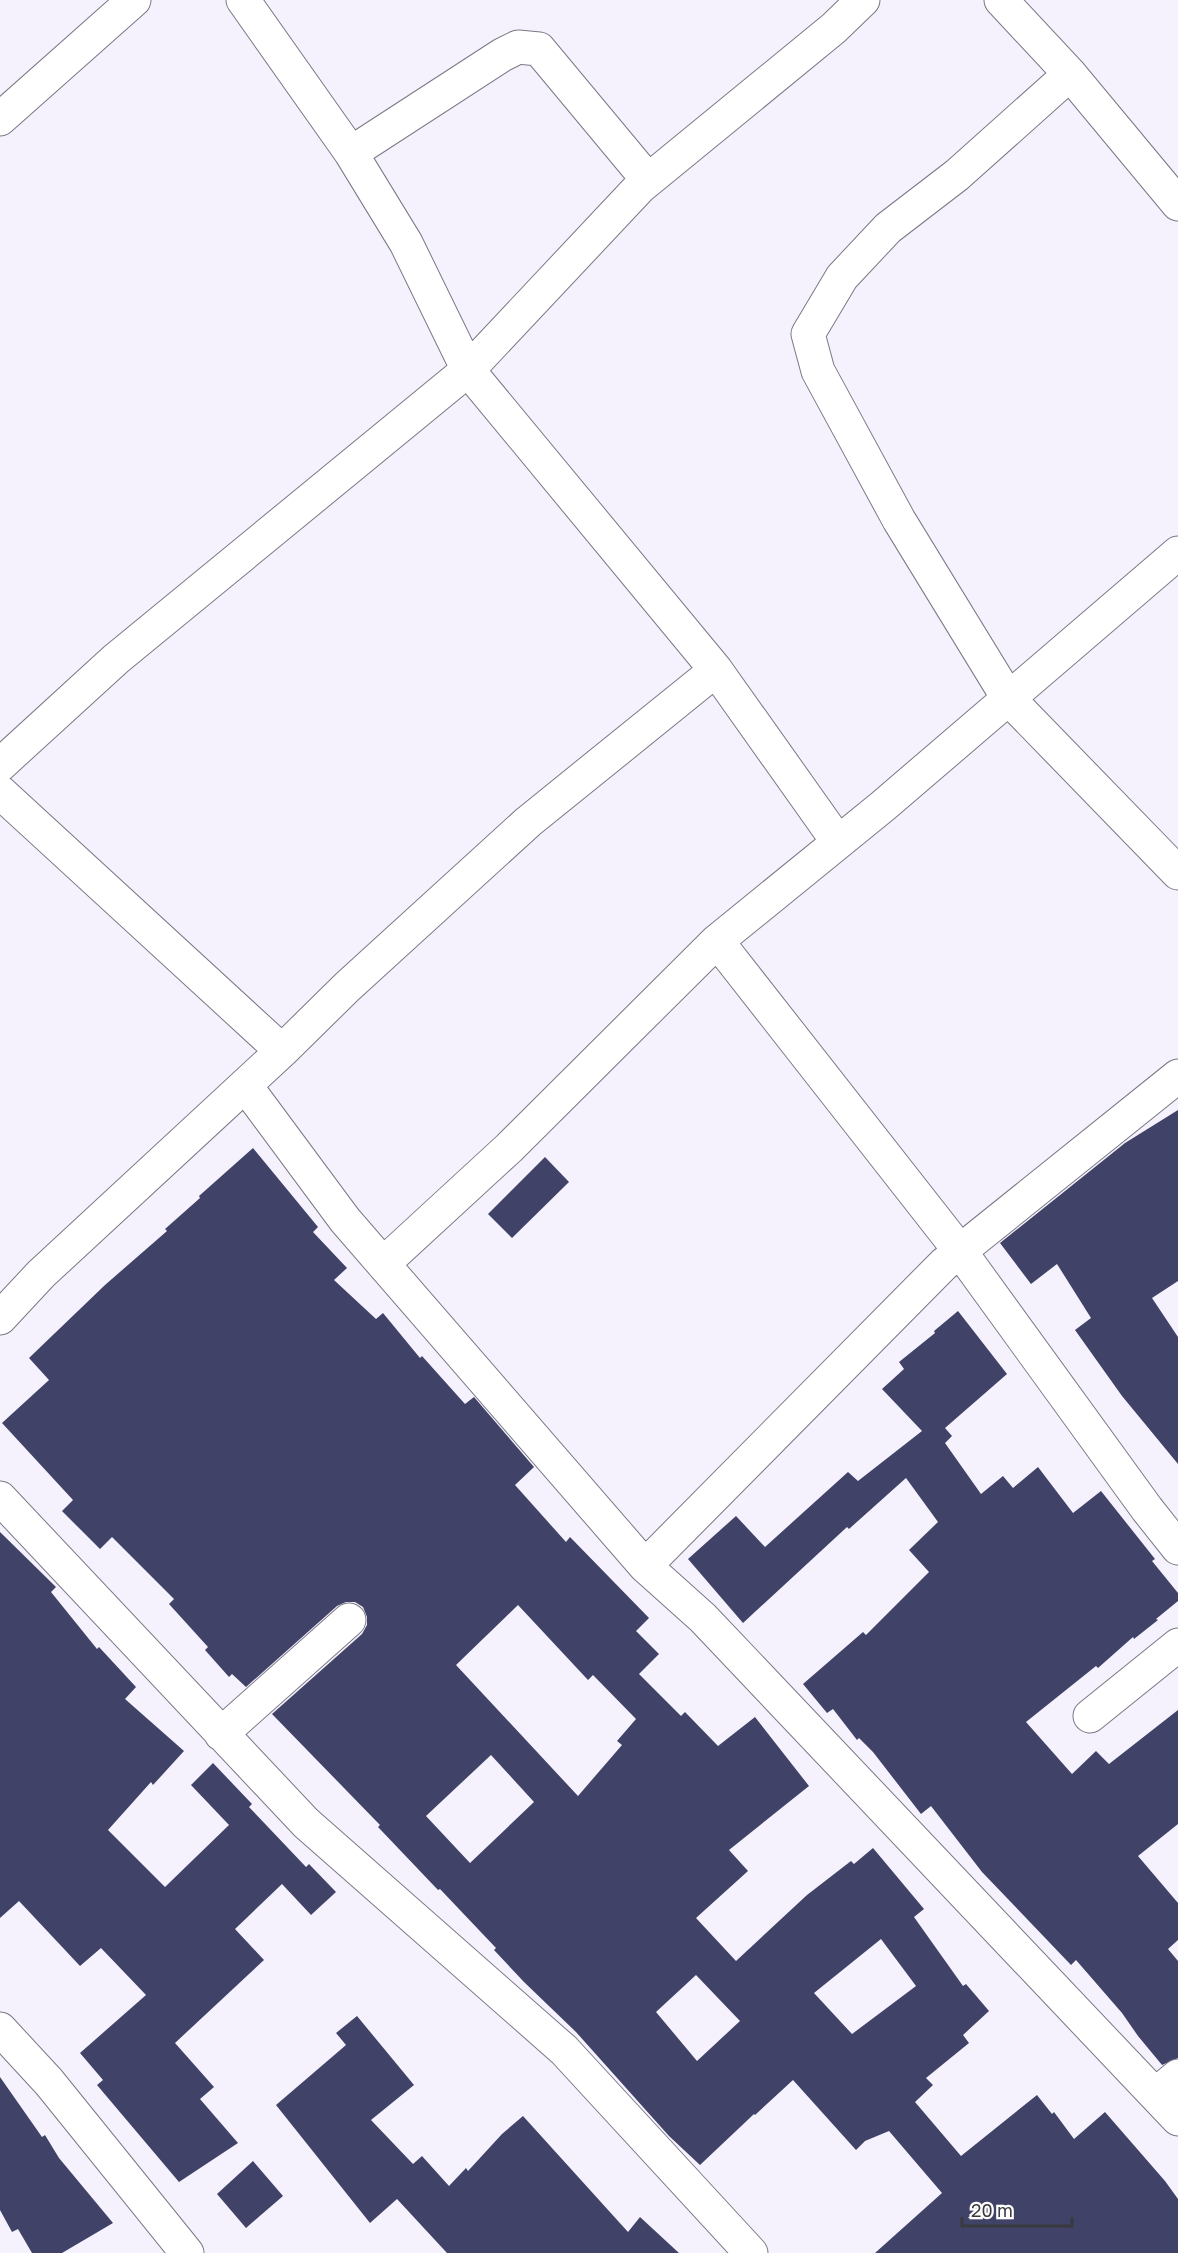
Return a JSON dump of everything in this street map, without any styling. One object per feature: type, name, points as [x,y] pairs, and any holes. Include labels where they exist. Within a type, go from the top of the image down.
[{"type":"street","points":[[0,119],[134,0]]},
{"type":"street","points":[[243,0],[351,153],[406,243],[468,370],[716,669],[838,842]]},
{"type":"street","points":[[0,765],[116,659],[468,370],[648,180],[834,28],[863,0]]},
{"type":"street","points":[[1001,0],[1070,74],[1178,204]]},
{"type":"street","points":[[351,153],[502,55],[518,47],[539,49],[648,180]]},
{"type":"street","points":[[1070,74],[957,175],[888,228],[842,277],[808,334],[818,371],[899,520],[1008,698],[1178,873]]},
{"type":"street","points":[[383,1264],[509,1148],[717,941],[838,842],[1178,553]]},
{"type":"street","points":[[0,1318],[41,1274],[282,1051],[347,987],[528,822],[716,669]]},
{"type":"street","points":[[0,792],[282,1051]]},
{"type":"street","points":[[717,941],[960,1251],[1147,1509],[1178,1548]]},
{"type":"street","points":[[645,1566],[944,1264],[1178,1076]]},
{"type":"street","points":[[245,1085],[345,1220],[645,1566],[703,1618],[1167,2085],[1178,2119]]},
{"type":"street","points":[[0,1498],[306,1823],[564,2050],[751,2253]]},
{"type":"street","points":[[221,1734],[349,1620]]},
{"type":"street","points":[[1090,1716],[1178,1645]]},
{"type":"street","points":[[0,2029],[49,2082],[186,2253]]},
{"type":"building","points":[[1178,1110],[1178,1281],[1152,1298],[1178,1337],[1178,1464],[1122,1396],[1075,1330],[1091,1318],[1057,1264],[1031,1284],[1000,1243],[1125,1143]]},
{"type":"building","points":[[253,1148],[318,1227],[313,1232],[347,1268],[334,1280],[376,1319],[383,1313],[420,1358],[422,1356],[465,1404],[474,1397],[534,1467],[515,1485],[566,1542],[570,1537],[649,1618],[636,1631],[659,1654],[639,1674],[681,1716],[685,1712],[718,1746],[755,1717],[809,1786],[729,1850],[748,1871],[696,1918],[736,1961],[807,1895],[851,1861],[854,1864],[873,1848],[924,1909],[914,1917],[963,1986],[966,1984],[989,2011],[963,2035],[969,2043],[926,2078],[933,2085],[915,2102],[961,2156],[1037,2095],[1052,2114],[1054,2112],[1074,2139],[1105,2112],[1178,2199],[1178,2253],[875,2253],[942,2193],[889,2131],[865,2141],[856,2150],[793,2080],[700,2165],[669,2136],[576,2032],[524,1982],[494,1950],[496,1948],[272,1714],[362,1634],[367,1625],[363,1607],[355,1602],[346,1602],[337,1606],[246,1687],[232,1674],[229,1677],[205,1650],[208,1647],[169,1604],[174,1599],[112,1537],[100,1549],[62,1511],[73,1500],[2,1423],[49,1380],[29,1358],[105,1285],[167,1231],[165,1229],[200,1198],[199,1196]],"holes":[[[518,1605],[588,1680],[593,1675],[636,1719],[617,1741],[622,1745],[578,1796],[456,1665]],[[491,1755],[534,1802],[470,1863],[426,1816]],[[881,1939],[916,1986],[852,2034],[814,1993]],[[696,1975],[740,2021],[697,2061],[656,2012]]]},
{"type":"building","points":[[545,1157],[569,1182],[512,1238],[488,1214]]},
{"type":"building","points":[[958,1311],[1007,1374],[945,1428],[952,1436],[945,1443],[981,1494],[1003,1476],[1013,1488],[1038,1467],[1073,1513],[1101,1491],[1155,1559],[1152,1561],[1178,1593],[1178,1601],[1156,1619],[1158,1620],[1134,1639],[1133,1637],[1098,1668],[1096,1666],[1026,1722],[1072,1774],[1096,1751],[1109,1764],[1178,1710],[1178,1824],[1138,1856],[1178,1903],[1178,1940],[1168,1949],[1178,1961],[1178,2058],[1162,2065],[1122,2013],[1076,1960],[1071,1965],[982,1872],[931,1806],[921,1814],[873,1752],[859,1738],[857,1740],[833,1709],[827,1713],[803,1684],[863,1632],[866,1635],[929,1572],[909,1550],[938,1522],[906,1478],[849,1529],[847,1527],[743,1623],[688,1559],[736,1516],[765,1547],[848,1472],[858,1481],[922,1431],[882,1389],[904,1369],[899,1362]]},
{"type":"building","points":[[0,1532],[56,1587],[51,1592],[97,1649],[99,1647],[136,1687],[125,1699],[184,1751],[153,1785],[151,1782],[108,1830],[165,1887],[229,1825],[191,1785],[213,1763],[252,1804],[249,1807],[306,1867],[309,1864],[336,1892],[311,1915],[282,1884],[235,1929],[264,1960],[175,2043],[214,2087],[200,2099],[238,2143],[179,2182],[97,2085],[103,2080],[80,2053],[146,1995],[101,1948],[80,1966],[19,1901],[0,1918]]},
{"type":"building","points":[[357,2016],[414,2085],[371,2120],[413,2164],[422,2156],[449,2186],[466,2168],[468,2171],[502,2134],[523,2116],[628,2232],[640,2217],[679,2253],[447,2253],[397,2199],[370,2223],[276,2105],[346,2045],[336,2033]]},
{"type":"building","points":[[0,2077],[42,2137],[45,2135],[59,2158],[113,2223],[62,2253],[32,2253],[18,2229],[12,2232],[0,2210]]},
{"type":"building","points":[[253,2161],[283,2196],[246,2228],[217,2194]]}]
